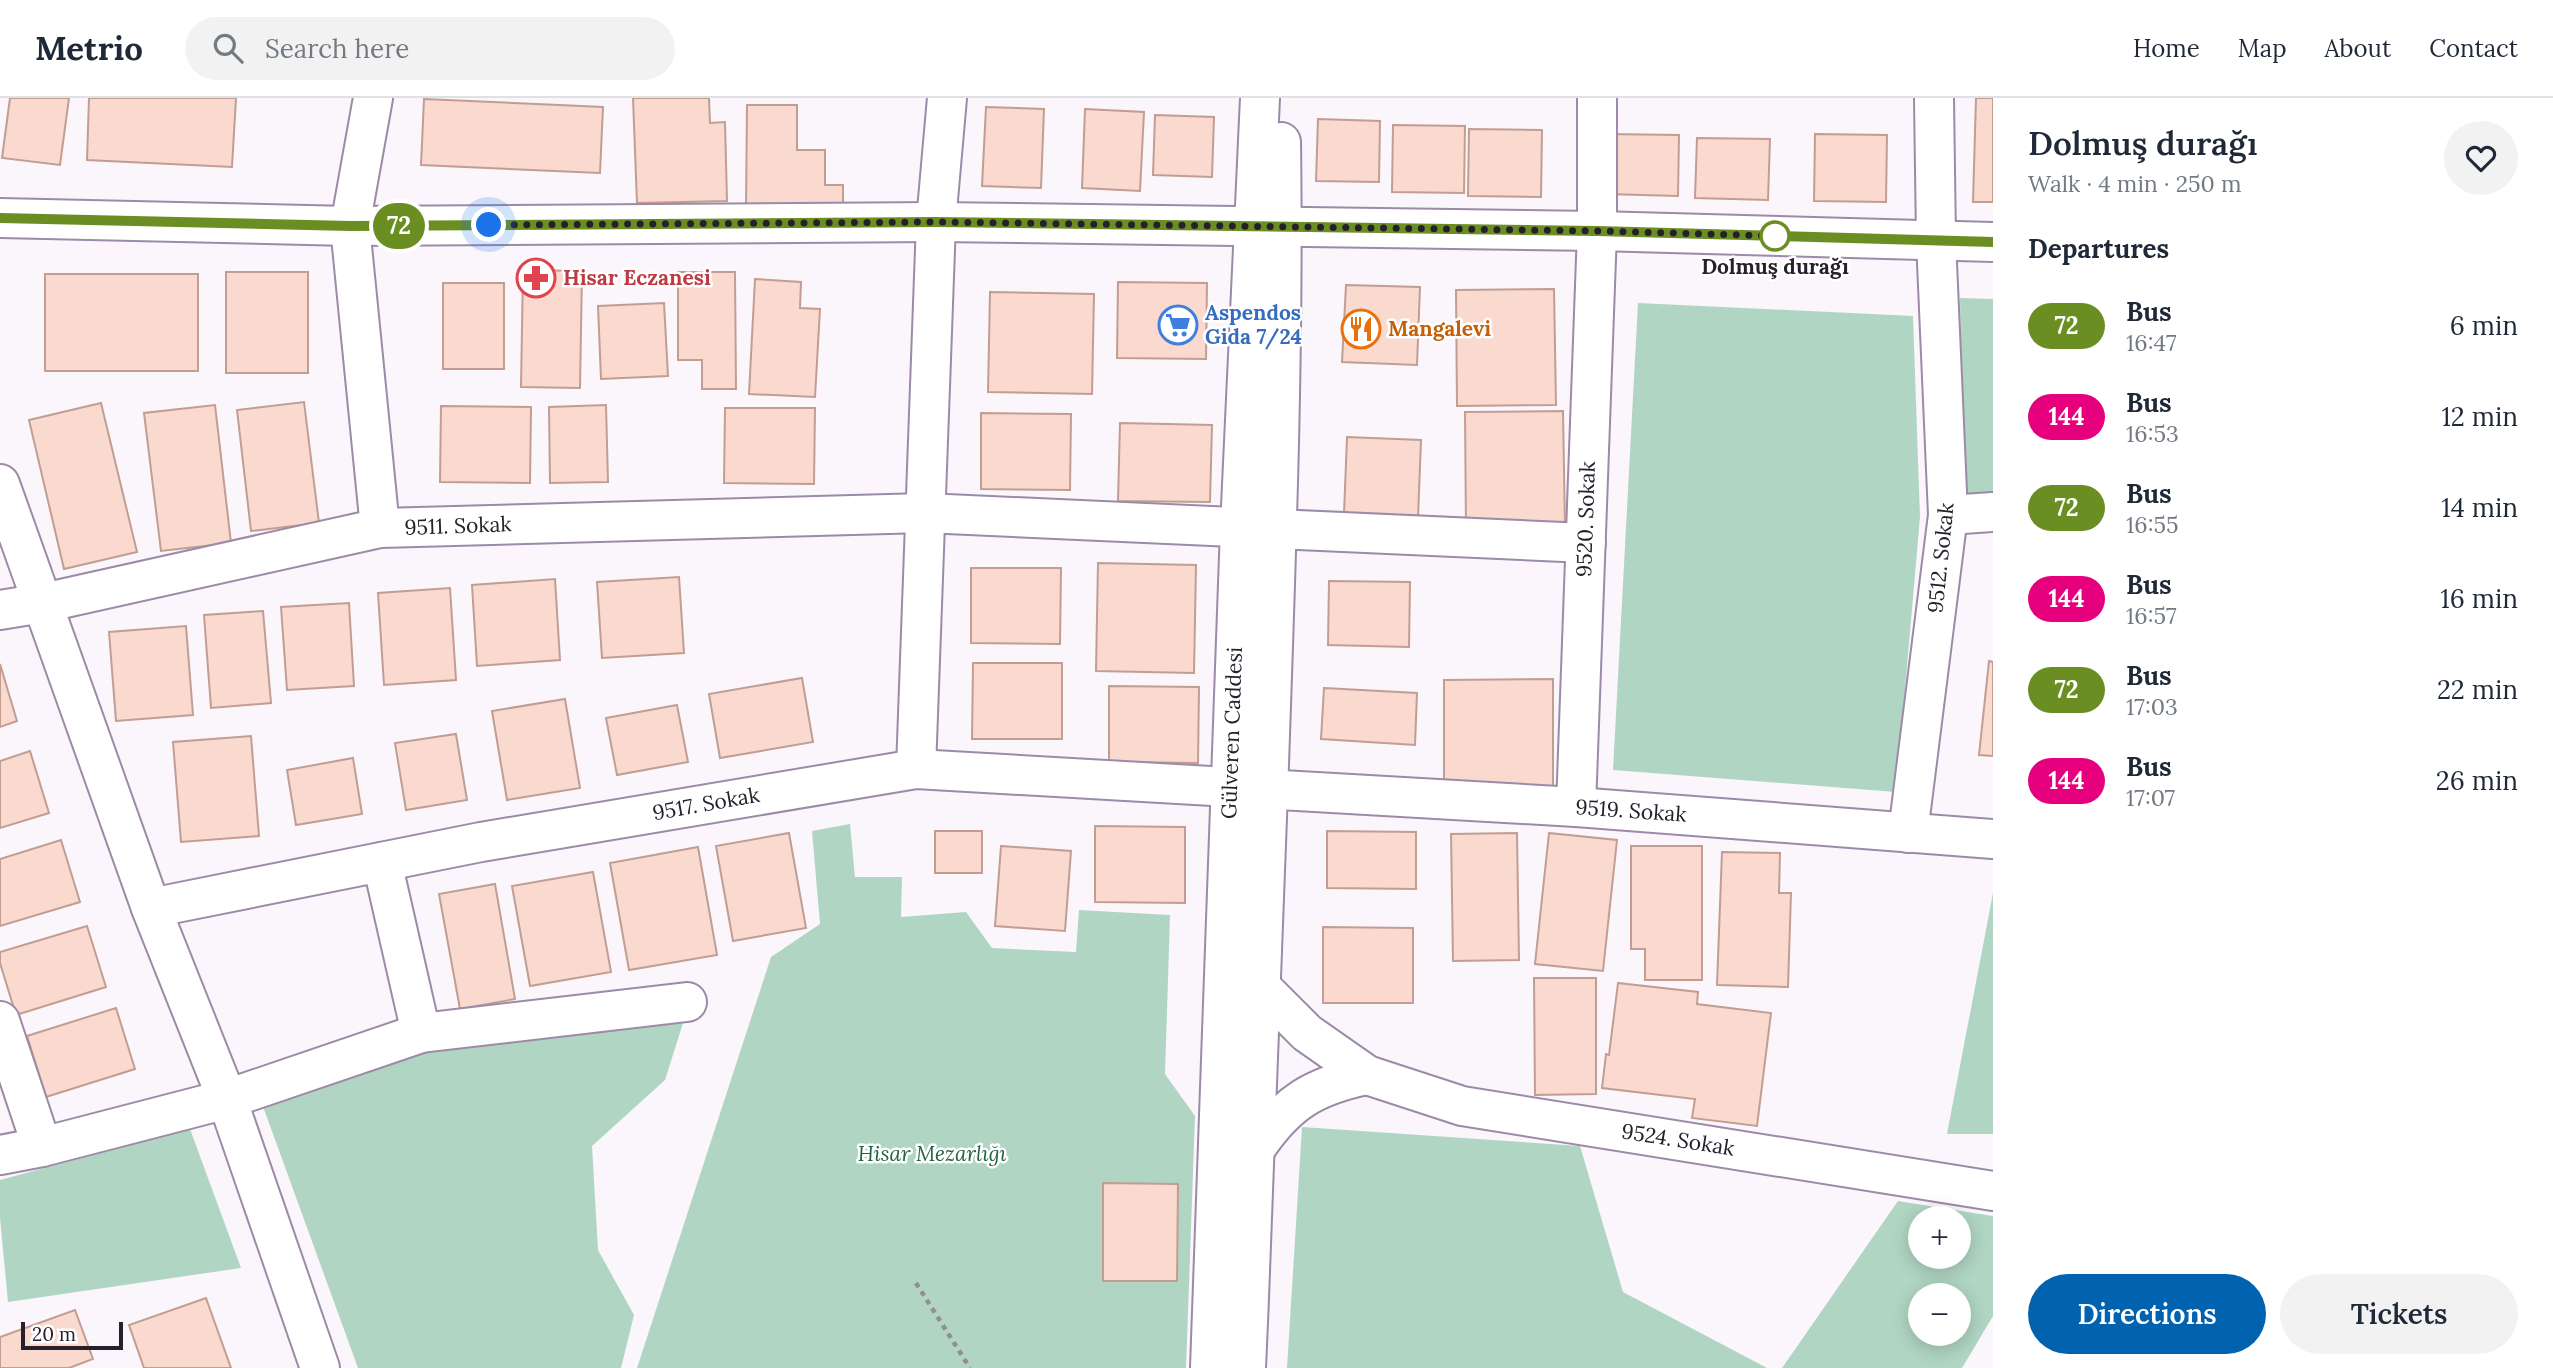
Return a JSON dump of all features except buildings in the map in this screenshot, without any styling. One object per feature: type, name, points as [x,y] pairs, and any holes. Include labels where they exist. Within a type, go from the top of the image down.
[{"type":"street","points":[[373,98],[350,226],[380,528]]},
{"type":"street","points":[[916,769],[936,222],[947,98]]},
{"type":"street","name":"Gülveren Caddesi","points":[[1260,98],[1268,226]]},
{"type":"street","name":"Gülveren Caddesi","points":[[1246,1368],[1268,789],[1259,529],[1268,226],[1280,98]]},
{"type":"street","name":"9520. Sokak","points":[[1576,807],[1597,231],[1597,98]]},
{"type":"street","name":"9512. Sokak","points":[[1908,832],[1948,515],[1936,240],[1934,98]]},
{"type":"street","points":[[0,218],[350,226],[936,222],[1597,231],[1993,242]]},
{"type":"street","points":[[0,484],[151,908],[227,1098],[320,1368]]},
{"type":"street","points":[[1948,515],[1993,512]]},
{"type":"street","name":"9511. Sokak","points":[[0,610],[43,603],[380,528],[925,513],[1586,543]]},
{"type":"street","name":"Gülveren Caddesi","points":[[1210,1368],[1230,787],[1259,529]]},
{"type":"street","name":"9517. Sokak","points":[[151,908],[481,842],[916,769],[1268,789]]},
{"type":"street","name":"9519. Sokak","points":[[1268,789],[1576,807],[1993,839]]},
{"type":"street","points":[[382,862],[421,1033]]},
{"type":"street","name":"9524. Sokak","points":[[1262,989],[1307,1033],[1367,1075],[1462,1106],[1993,1191]]},
{"type":"street","points":[[0,1155],[42,1147],[227,1098],[421,1033],[687,1002]]},
{"type":"street","points":[[0,1021],[42,1147]]},
{"type":"street","points":[[1256,1148],[1270,1127],[1296,1102],[1335,1082],[1367,1075]]},
{"type":"path","points":[[916,1283],[970,1368]]},
{"type":"green space","points":[[1960,298],[1993,299],[1993,498],[1964,501]]},
{"type":"green space","points":[[1638,303],[1913,316],[1920,517],[1896,792],[1613,770]]},
{"type":"green space","name":"Hisar Mezarlığı","points":[[850,824],[855,877],[902,877],[901,917],[966,912],[992,948],[1076,952],[1079,910],[1170,915],[1165,1074],[1195,1116],[1186,1368],[637,1368],[771,957],[820,924],[812,831]]},
{"type":"green space","points":[[1993,893],[1993,1134],[1947,1134]]},
{"type":"green space","points":[[683,1023],[665,1080],[592,1146],[598,1250],[634,1315],[621,1368],[358,1368],[261,1101],[421,1049]]},
{"type":"green space","points":[[1302,1127],[1580,1146],[1623,1292],[1767,1368],[1287,1368]]},
{"type":"green space","points":[[190,1129],[241,1268],[8,1302],[0,1218],[0,1180]]},
{"type":"green space","points":[[1898,1201],[1930,1206],[1908,1206],[1908,1269],[1971,1269],[1971,1213],[1993,1216],[1993,1316],[1962,1368],[1782,1368]]},
{"type":"bus line","name":"72","points":[[0,218],[350,226],[936,222],[1597,231],[1993,242]]},
{"type":"place","name":"Dolmuş durağı","points":[[1775,236]]},
{"type":"place","name":"Hisar Eczanesi","points":[[536,278]]},
{"type":"place","name":"Aspendos Gida 7/24","points":[[1178,325]]},
{"type":"place","name":"Mangalevi","points":[[1361,329]]},
{"type":"route","points":[[489,225],[936,222],[1779,236],[1775,236]]}]
